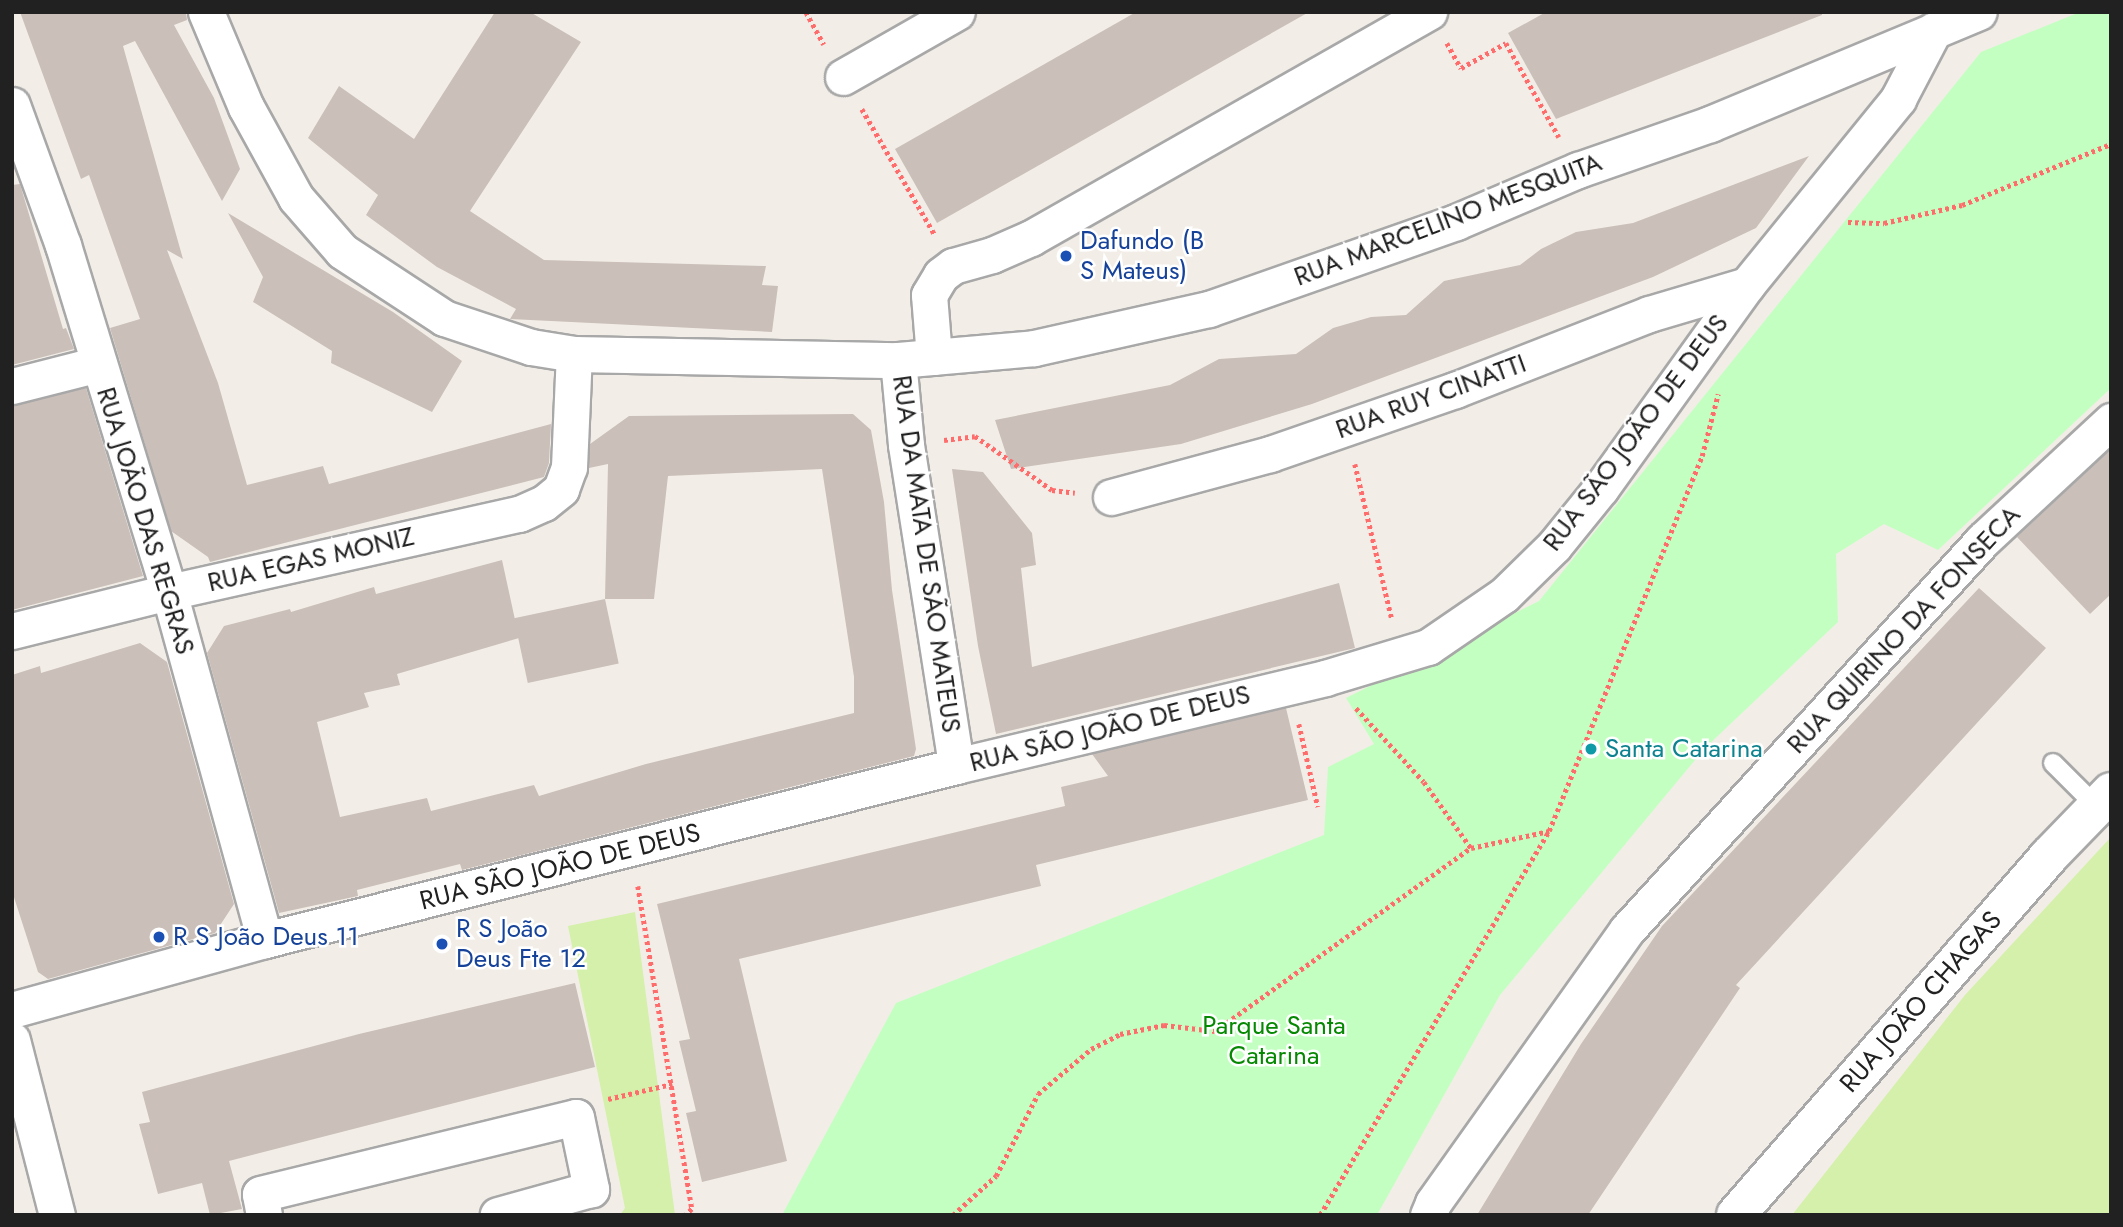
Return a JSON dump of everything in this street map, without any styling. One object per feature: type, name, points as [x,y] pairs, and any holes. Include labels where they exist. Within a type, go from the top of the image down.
[{"type":"street","name":"RUA DA MATA DE SÃO MATEUS","points":[[206,12],[246,107],[296,198],[342,251],[444,318],[531,347],[574,354],[898,360],[906,444],[956,766]]},
{"type":"street","points":[[843,77],[957,12]]},
{"type":"street","points":[[934,357],[929,295],[941,275],[953,266],[992,255],[1031,238],[1429,12]]},
{"type":"street","name":"RUA MARCELINO MESQUITA","points":[[898,360],[1034,348],[1209,309],[1456,222],[1578,170],[1710,124],[1979,12]]},
{"type":"street","name":"RUA SÃO JOÃO DE DEUS","points":[[12,1010],[265,940],[956,766],[1325,678],[1428,647],[1504,595],[1554,546],[1601,488],[1747,285],[1898,99],[1934,30]]},
{"type":"street","name":"RUA JOÃO DAS REGRAS","points":[[12,105],[63,245],[169,592],[265,940]]},
{"type":"street","name":"RUA RUY CINATTI","points":[[1111,497],[1270,454],[1455,390],[1649,314],[1747,285]]},
{"type":"street","name":"RUA EGAS MONIZ","points":[[12,631],[169,592],[519,514],[544,503],[561,489],[569,467],[574,354]]},
{"type":"street","points":[[12,386],[98,364]]},
{"type":"street","name":"RUA QUIRINO DA FONSECA","points":[[1428,1215],[1433,1203],[1627,930],[1983,540],[2111,421]]},
{"type":"street","name":"RUA JOÃO CHAGAS","points":[[1735,1215],[2049,856],[2104,799]]},
{"type":"street","points":[[12,1040],[57,1215]]},
{"type":"street","points":[[264,1215],[260,1194],[576,1117],[591,1189],[498,1215]]},
{"type":"lane","points":[[2053,763],[2104,799]]},
{"type":"path","points":[[806,12],[953,266]]},
{"type":"path","points":[[1461,68],[1506,43],[1578,170]]},
{"type":"path","points":[[1798,220],[1884,223],[1962,205],[2111,144]]},
{"type":"path","points":[[1320,1215],[1549,831],[1702,456],[1719,390]]},
{"type":"path","points":[[1347,428],[1400,657]]},
{"type":"path","points":[[975,436],[1052,490]]},
{"type":"path","points":[[1325,678],[1373,724],[1424,782],[1471,848]]},
{"type":"path","points":[[1290,686],[1318,807]]},
{"type":"path","points":[[953,1215],[996,1176],[1038,1094],[1091,1049],[1120,1034],[1164,1025],[1215,1031],[1471,848],[1549,831]]},
{"type":"path","points":[[644,919],[692,1209],[686,1215]]},
{"type":"path","points":[[576,1117],[610,1097],[672,1084]]},
{"type":"green space","name":"Parque Santa Catarina","points":[[2080,12],[2111,12],[2111,388],[1938,550],[1884,524],[1836,554],[1838,622],[1705,748],[1500,995],[1377,1215],[782,1215],[896,1003],[1324,835],[1328,767],[1374,744],[1346,698],[1539,601],[1981,52]]},
{"type":"green space","points":[[2111,837],[2111,1215],[1792,1215],[1965,995]]},
{"type":"green space","points":[[635,912],[675,1215],[620,1215],[625,1208],[568,926]]},
{"type":"building","points":[[20,12],[186,12],[187,20],[174,25],[214,98],[240,169],[222,201],[135,41],[123,46],[183,259],[167,250],[218,383],[247,485],[323,466],[329,484],[551,424],[549,463],[544,477],[210,562],[208,557],[171,531],[110,328],[140,319],[89,175],[81,179]]},
{"type":"building","points":[[495,12],[530,12],[581,42],[470,211],[544,260],[766,266],[762,285],[778,286],[772,332],[510,319],[516,309],[437,267],[366,215],[378,195],[308,138],[339,86],[414,139]]},
{"type":"building","points":[[1136,12],[1309,12],[937,223],[895,149]]},
{"type":"building","points":[[1546,12],[1822,12],[1822,15],[1556,119],[1508,33]]},
{"type":"building","points":[[1809,156],[1756,228],[1653,277],[1312,404],[1181,444],[1011,469],[995,420],[1170,385],[1219,359],[1296,354],[1333,328],[1371,317],[1406,315],[1444,281],[1520,265],[1541,249],[1576,232],[1633,223]]},
{"type":"building","points":[[20,184],[63,329],[66,328],[74,349],[12,365],[12,185]]},
{"type":"building","points":[[228,213],[393,312],[462,361],[432,412],[331,363],[332,351],[253,302],[263,277]]},
{"type":"building","points":[[86,388],[143,576],[12,610],[12,406]]},
{"type":"building","points":[[853,414],[871,430],[884,502],[892,590],[916,749],[914,756],[462,870],[460,864],[357,890],[358,896],[279,913],[207,653],[224,626],[290,609],[291,612],[374,587],[376,594],[502,560],[519,638],[397,674],[400,685],[364,693],[369,707],[317,722],[340,817],[427,798],[431,811],[534,785],[539,796],[646,764],[854,713],[854,677],[822,469],[668,476],[654,599],[605,599],[608,464],[589,468],[590,444],[629,416]]},
{"type":"building","points":[[2111,449],[2111,594],[2090,614],[2017,537]]},
{"type":"building","points":[[952,469],[983,472],[1032,533],[1036,565],[1021,568],[1032,667],[1339,583],[1355,648],[996,734],[978,646]]},
{"type":"building","points":[[1979,588],[2046,648],[1736,985],[1740,988],[1588,1215],[1477,1215],[1581,1044],[1662,926]]},
{"type":"building","points":[[605,599],[619,664],[528,683],[514,618]]},
{"type":"building","points":[[140,643],[167,662],[234,904],[215,933],[48,979],[38,972],[12,891],[12,675],[40,666],[41,673]]},
{"type":"building","points":[[1286,708],[1308,800],[1036,865],[1041,886],[739,959],[787,1161],[702,1182],[686,1113],[696,1111],[679,1041],[690,1039],[657,904],[1065,806],[1061,787],[1108,776],[1092,754]]},
{"type":"building","points":[[575,983],[595,1067],[229,1161],[242,1209],[210,1215],[202,1183],[158,1194],[139,1124],[150,1122],[142,1092],[359,1034]]},
{"type":"place","name":"Dafundo (B S Mateus)","points":[[1066,256]]},
{"type":"place","name":"Santa Catarina","points":[[1591,749]]},
{"type":"place","name":"R S João Deus 11","points":[[159,937]]},
{"type":"place","name":"R S João Deus Fte 12","points":[[442,944]]}]
